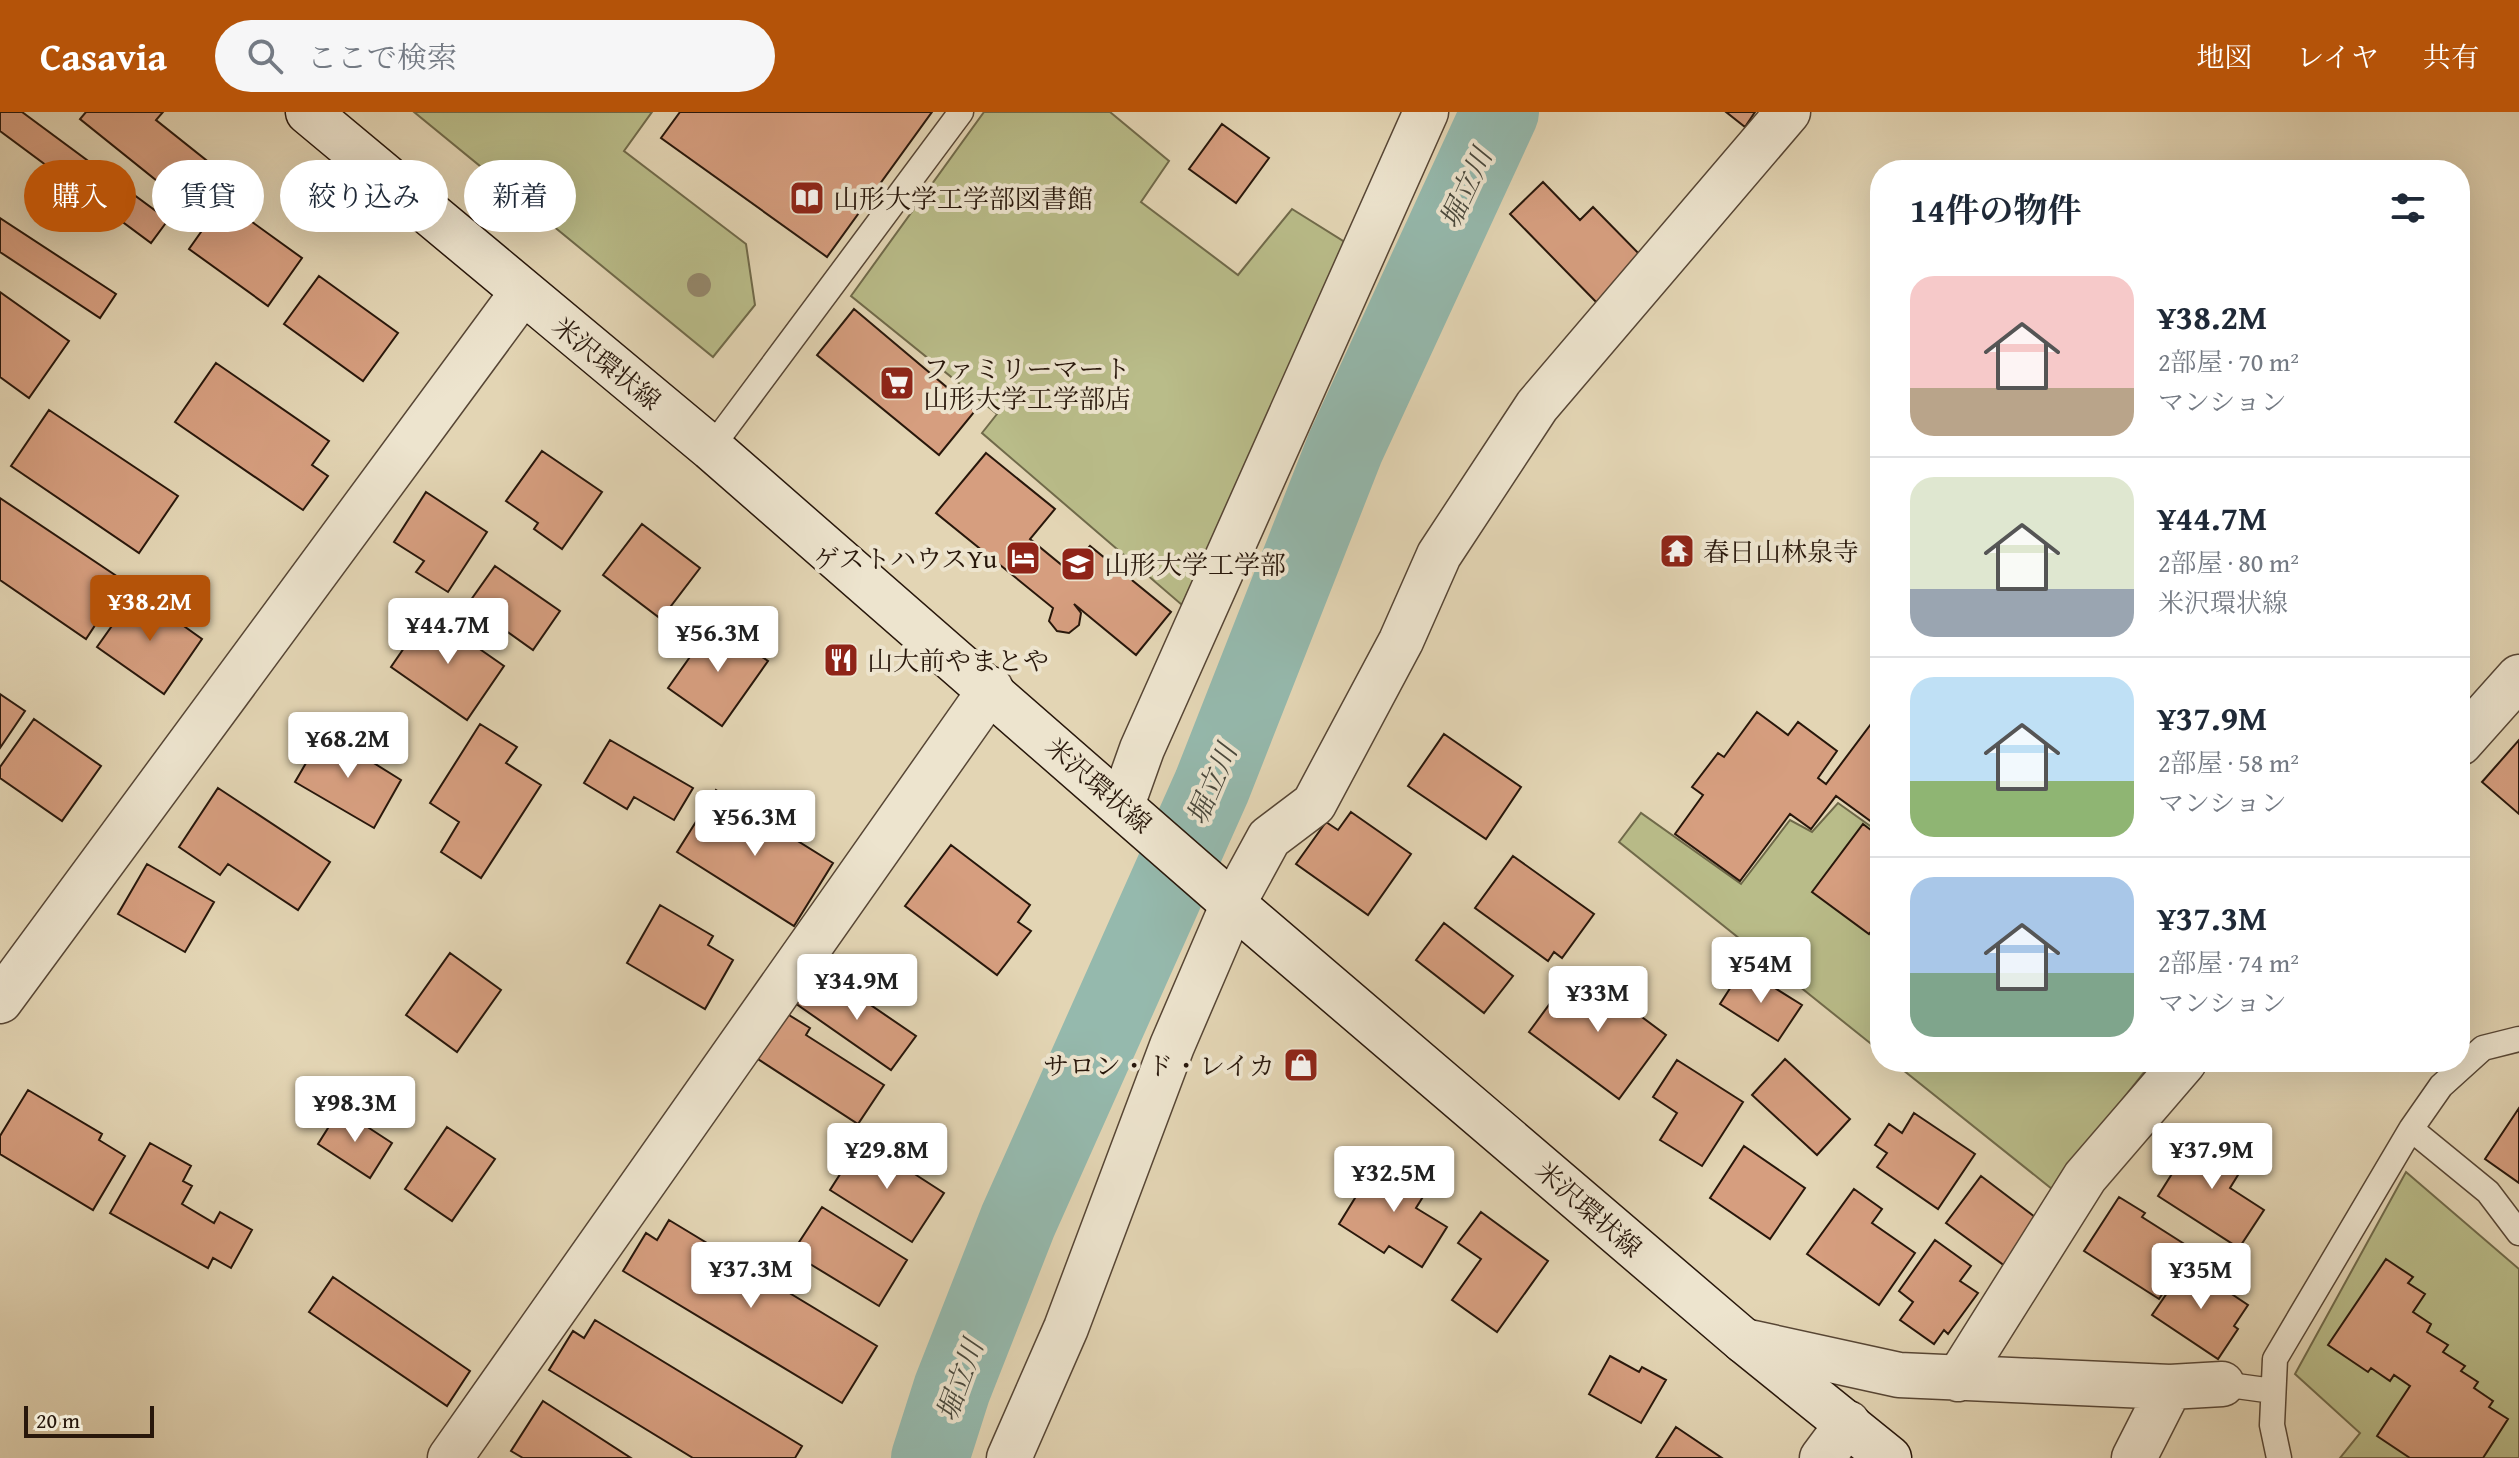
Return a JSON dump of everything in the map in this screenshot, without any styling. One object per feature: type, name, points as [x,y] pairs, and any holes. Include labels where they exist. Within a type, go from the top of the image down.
[{"type":"street","name":"米沢環状線","points":[[308,112],[711,448],[1744,1341],[1889,1458]]},
{"type":"street","points":[[1127,810],[1142,749],[1426,112]]},
{"type":"street","points":[[1009,1458],[1066,1328],[1228,898],[1269,838],[1314,804],[1401,641],[1439,555],[1537,406],[1788,112]]},
{"type":"street","points":[[0,1001],[522,293]]},
{"type":"street","points":[[2470,732],[2519,677]]},
{"type":"street","points":[[450,1458],[991,689]]},
{"type":"street","points":[[1958,1379],[2085,1177],[2175,1072]]},
{"type":"street","points":[[1744,1341],[1899,1375],[2170,1387],[2222,1384]]},
{"type":"street","points":[[2134,1458],[2170,1387]]},
{"type":"street","points":[[1822,1458],[1848,1423]]},
{"type":"lane","points":[[711,448],[961,112]]},
{"type":"lane","points":[[2470,1060],[2483,1048],[2519,1039]]},
{"type":"lane","points":[[2279,1458],[2272,1425],[2275,1359],[2411,1129],[2441,1086],[2456,1072]]},
{"type":"lane","points":[[2411,1129],[2488,1192],[2519,1233]]},
{"type":"lane","points":[[2222,1384],[2273,1391]]},
{"type":"green space","points":[[414,112],[652,112],[624,151],[746,244],[755,305],[713,357],[560,232],[576,232],[576,160],[473,160]]},
{"type":"green space","points":[[984,112],[1110,112],[1169,161],[1141,202],[1238,275],[1292,209],[1351,246],[1182,605],[982,433],[997,414],[851,296]]},
{"type":"green space","points":[[1838,803],[1870,826],[1870,1043],[1619,842],[1641,813],[1741,884],[1790,820],[1812,832]]},
{"type":"green space","points":[[1906,1072],[2144,1072],[2052,1189]]},
{"type":"green space","points":[[2406,1172],[2519,1269],[2519,1458],[2340,1458],[2360,1433],[2295,1374]]},
{"type":"building","points":[[0,112],[22,112],[87,160],[39,160],[0,131]]},
{"type":"building","points":[[86,112],[163,112],[156,120],[206,160],[152,160],[152,177],[136,164],[136,160],[131,160],[80,119]]},
{"type":"building","name":"山形大学工学部図書館","points":[[680,112],[932,112],[827,257],[661,138]]},
{"type":"building","points":[[1726,112],[1755,112],[1745,127]]},
{"type":"building","points":[[1222,124],[1269,158],[1236,203],[1189,169]]},
{"type":"building","points":[[1543,182],[1580,220],[1593,207],[1648,263],[1602,308],[1510,214]]},
{"type":"building","points":[[136,196],[152,208],[152,232],[159,232],[151,243],[136,232]]},
{"type":"building","points":[[0,218],[116,294],[100,318],[0,252]]},
{"type":"building","points":[[264,231],[302,258],[268,306],[189,249],[201,232]]},
{"type":"building","points":[[319,276],[398,333],[363,381],[284,324]]},
{"type":"building","points":[[0,292],[69,341],[29,398],[0,377]]},
{"type":"building","name":"ファミリーマート 山形大学工学部店","points":[[854,309],[975,411],[939,455],[817,355]]},
{"type":"building","points":[[216,363],[329,441],[312,465],[328,476],[303,510],[175,422]]},
{"type":"building","points":[[49,410],[178,496],[139,553],[11,466]]},
{"type":"building","points":[[542,451],[602,492],[562,549],[534,529],[538,523],[506,501]]},
{"type":"building","name":"ゲストハウスYu","points":[[986,453],[1055,509],[1030,539],[1069,571],[1090,546],[1171,612],[1136,655],[1074,604],[1081,613],[1079,625],[1069,633],[1057,631],[1049,621],[1053,608],[936,513]]},
{"type":"building","points":[[426,492],[487,532],[448,592],[416,572],[424,561],[394,542]]},
{"type":"building","points":[[0,498],[124,581],[86,639],[0,580]]},
{"type":"building","points":[[642,524],[700,568],[661,619],[603,575]]},
{"type":"building","points":[[495,566],[560,611],[533,650],[468,604]]},
{"type":"building","points":[[136,592],[202,639],[164,694],[97,647]]},
{"type":"building","points":[[428,613],[504,666],[467,720],[391,667]]},
{"type":"building","points":[[714,623],[768,661],[722,726],[668,688]]},
{"type":"building","points":[[0,694],[25,711],[0,748]]},
{"type":"building","points":[[1757,712],[1788,735],[1798,722],[1837,751],[1818,778],[1826,784],[1870,725],[1870,821],[1836,796],[1811,829],[1790,814],[1740,881],[1675,834],[1703,795],[1692,787],[1718,753],[1724,757]]},
{"type":"building","points":[[34,719],[101,766],[62,821],[0,778],[0,767]]},
{"type":"building","points":[[480,724],[517,747],[506,763],[541,785],[481,878],[441,852],[459,822],[430,803]]},
{"type":"building","points":[[324,732],[401,780],[374,828],[295,782]]},
{"type":"building","points":[[1444,734],[1521,787],[1486,839],[1408,786]]},
{"type":"building","points":[[610,740],[693,788],[674,820],[634,797],[627,809],[584,783]]},
{"type":"building","points":[[2519,740],[2519,814],[2482,782]]},
{"type":"building","points":[[218,788],[330,862],[298,910],[228,864],[220,875],[179,847]]},
{"type":"building","points":[[716,790],[833,863],[794,926],[677,852]]},
{"type":"building","points":[[1351,812],[1411,854],[1368,915],[1296,864],[1326,822],[1338,830]]},
{"type":"building","points":[[1863,824],[1870,829],[1869,934],[1812,892]]},
{"type":"building","points":[[951,845],[1030,905],[1018,922],[1031,931],[997,975],[905,906]]},
{"type":"building","points":[[1513,856],[1594,914],[1562,958],[1554,952],[1548,961],[1475,908]]},
{"type":"building","points":[[147,864],[214,902],[185,952],[118,914]]},
{"type":"building","points":[[660,905],[713,936],[708,945],[733,960],[705,1009],[627,963]]},
{"type":"building","points":[[1444,923],[1513,976],[1484,1013],[1416,960]]},
{"type":"building","points":[[450,953],[501,990],[457,1052],[406,1015]]},
{"type":"building","points":[[1576,968],[1666,1035],[1619,1099],[1529,1032]]},
{"type":"building","points":[[1743,968],[1802,1005],[1778,1041],[1720,1004]]},
{"type":"building","points":[[806,980],[828,995],[837,982],[916,1036],[891,1070],[792,1001]]},
{"type":"building","points":[[776,1007],[810,1028],[806,1035],[884,1085],[858,1124],[747,1052]]},
{"type":"building","points":[[1785,1059],[1850,1119],[1817,1155],[1752,1095]]},
{"type":"building","points":[[1677,1060],[1743,1102],[1702,1166],[1660,1140],[1677,1113],[1653,1097]]},
{"type":"building","points":[[28,1090],[102,1134],[99,1140],[125,1156],[93,1210],[0,1154],[0,1136]]},
{"type":"building","points":[[2519,1108],[2519,1183],[2485,1159]]},
{"type":"building","points":[[340,1109],[392,1143],[370,1178],[318,1144]]},
{"type":"building","points":[[1914,1113],[1975,1154],[1938,1209],[1877,1167],[1887,1153],[1875,1145],[1889,1124],[1902,1133]]},
{"type":"building","points":[[447,1127],[495,1159],[452,1221],[405,1189]]},
{"type":"building","points":[[2199,1131],[2246,1162],[2230,1188],[2264,1210],[2239,1248],[2158,1196]]},
{"type":"building","points":[[862,1140],[944,1193],[912,1242],[830,1190]]},
{"type":"building","points":[[150,1143],[191,1166],[183,1181],[192,1186],[182,1204],[214,1223],[220,1212],[252,1230],[231,1268],[213,1258],[208,1268],[110,1213]]},
{"type":"building","points":[[1744,1146],[1805,1188],[1770,1239],[1710,1198]]},
{"type":"building","points":[[1381,1156],[1429,1187],[1416,1208],[1447,1227],[1422,1267],[1389,1246],[1384,1253],[1339,1224]]},
{"type":"building","points":[[1981,1176],[2039,1220],[2005,1266],[1946,1223]]},
{"type":"building","points":[[1854,1189],[1882,1209],[1872,1223],[1915,1253],[1879,1305],[1807,1254]]},
{"type":"building","points":[[2119,1197],[2145,1213],[2142,1217],[2186,1245],[2173,1266],[2179,1269],[2159,1299],[2084,1251]]},
{"type":"building","points":[[822,1207],[907,1260],[879,1306],[792,1253]]},
{"type":"building","points":[[1481,1212],[1548,1261],[1497,1332],[1452,1300],[1481,1259],[1458,1243]]},
{"type":"building","points":[[669,1220],[877,1346],[842,1403],[623,1271],[646,1233],[657,1240]]},
{"type":"building","points":[[1935,1240],[1971,1266],[1960,1281],[1978,1293],[1948,1334],[1944,1330],[1934,1344],[1900,1320],[1913,1302],[1899,1291]]},
{"type":"building","points":[[2386,1259],[2413,1277],[2408,1283],[2425,1294],[2413,1312],[2431,1324],[2427,1332],[2448,1345],[2443,1352],[2465,1366],[2461,1371],[2478,1382],[2474,1388],[2493,1401],[2489,1407],[2508,1419],[2483,1458],[2410,1458],[2377,1436],[2410,1386],[2394,1375],[2390,1381],[2371,1368],[2368,1372],[2328,1345]]},
{"type":"building","points":[[2187,1264],[2248,1305],[2234,1326],[2238,1329],[2218,1359],[2152,1315]]},
{"type":"building","points":[[333,1277],[470,1371],[447,1406],[309,1312]]},
{"type":"building","points":[[595,1320],[802,1446],[795,1458],[693,1458],[549,1370],[573,1331],[584,1338]]},
{"type":"building","points":[[1610,1356],[1639,1372],[1642,1367],[1666,1380],[1641,1423],[1589,1394]]},
{"type":"building","points":[[543,1401],[631,1458],[523,1458],[511,1451]]},
{"type":"building","points":[[1676,1427],[1722,1458],[1656,1458]]},
{"type":"waterway","name":"堀立川","points":[[930,1458],[952,1389],[1018,1221],[1212,786],[1345,448],[1500,112]]},
{"type":"place","name":"山形大学工学部図書館","points":[[807,198]]},
{"type":"place","name":"ファミリーマート 山形大学工学部店","points":[[897,383]]},
{"type":"place","name":"春日山林泉寺","points":[[1677,551]]},
{"type":"place","name":"ゲストハウスYu","points":[[1023,558]]},
{"type":"place","name":"山形大学工学部","points":[[1078,564]]},
{"type":"place","name":"山大前やまとや","points":[[841,660]]},
{"type":"place","name":"サロン・ド・レイカ","points":[[1301,1065]]}]
